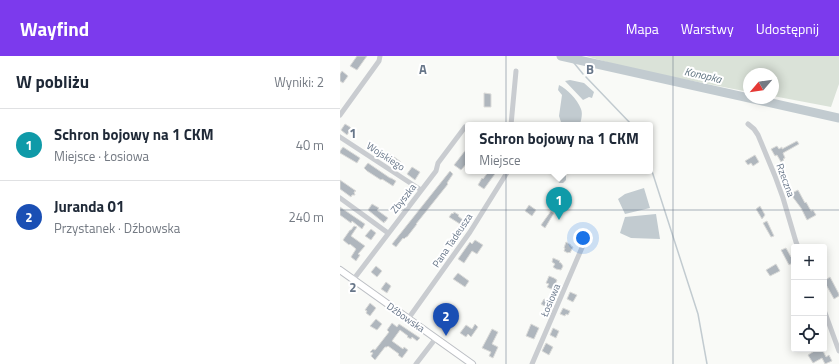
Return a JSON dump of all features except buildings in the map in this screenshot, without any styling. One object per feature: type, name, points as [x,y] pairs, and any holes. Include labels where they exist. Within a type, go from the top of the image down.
[{"type":"main road","name":"Dźbowska","points":[[340,270],[472,364]]},
{"type":"street","points":[[340,115],[379,59]]},
{"type":"street","points":[[511,122],[516,71]]},
{"type":"street","name":"Rzeczna","points":[[748,124],[758,135],[775,176],[797,244]]},
{"type":"street","name":"Zbyszka","points":[[353,280],[436,171],[438,163],[465,127]]},
{"type":"street","name":"Wojskiego","points":[[340,137],[421,190]]},
{"type":"street","name":"Pana Tadeusza","points":[[408,319],[470,232],[506,174]]},
{"type":"street","points":[[340,198],[388,233]]},
{"type":"street","name":"Łosiowa","points":[[532,364],[584,243]]},
{"type":"street","points":[[826,316],[839,351]]},
{"type":"street","points":[[416,364],[436,338]]},
{"type":"shaded area","points":[[586,56],[839,56],[839,84],[831,107],[779,97],[779,68],[743,68],[743,91],[631,69]]},
{"type":"shaded area","points":[[570,80],[584,83],[594,92],[592,98],[589,97],[583,100],[565,81]]},
{"type":"shaded area","points":[[559,85],[572,95],[577,102],[582,113],[581,122],[561,122],[559,116],[562,95],[558,90]]},
{"type":"shaded area","points":[[554,174],[566,174],[566,180],[563,183],[559,183]]},
{"type":"shaded area","points":[[644,188],[650,208],[625,214],[618,199],[625,194]]},
{"type":"shaded area","points":[[656,214],[660,239],[631,238],[620,233],[625,217]]},
{"type":"waterway","name":"Konopka","points":[[561,56],[839,118]]},
{"type":"waterway","points":[[570,58],[583,74]]},
{"type":"waterway","points":[[586,77],[629,122]]},
{"type":"waterway","points":[[653,174],[698,314],[707,364]]},
{"type":"place","name":"Schron bojowy na 1 CKM","points":[[559,220]]},
{"type":"place","name":"Juranda 01","points":[[446,336]]}]
